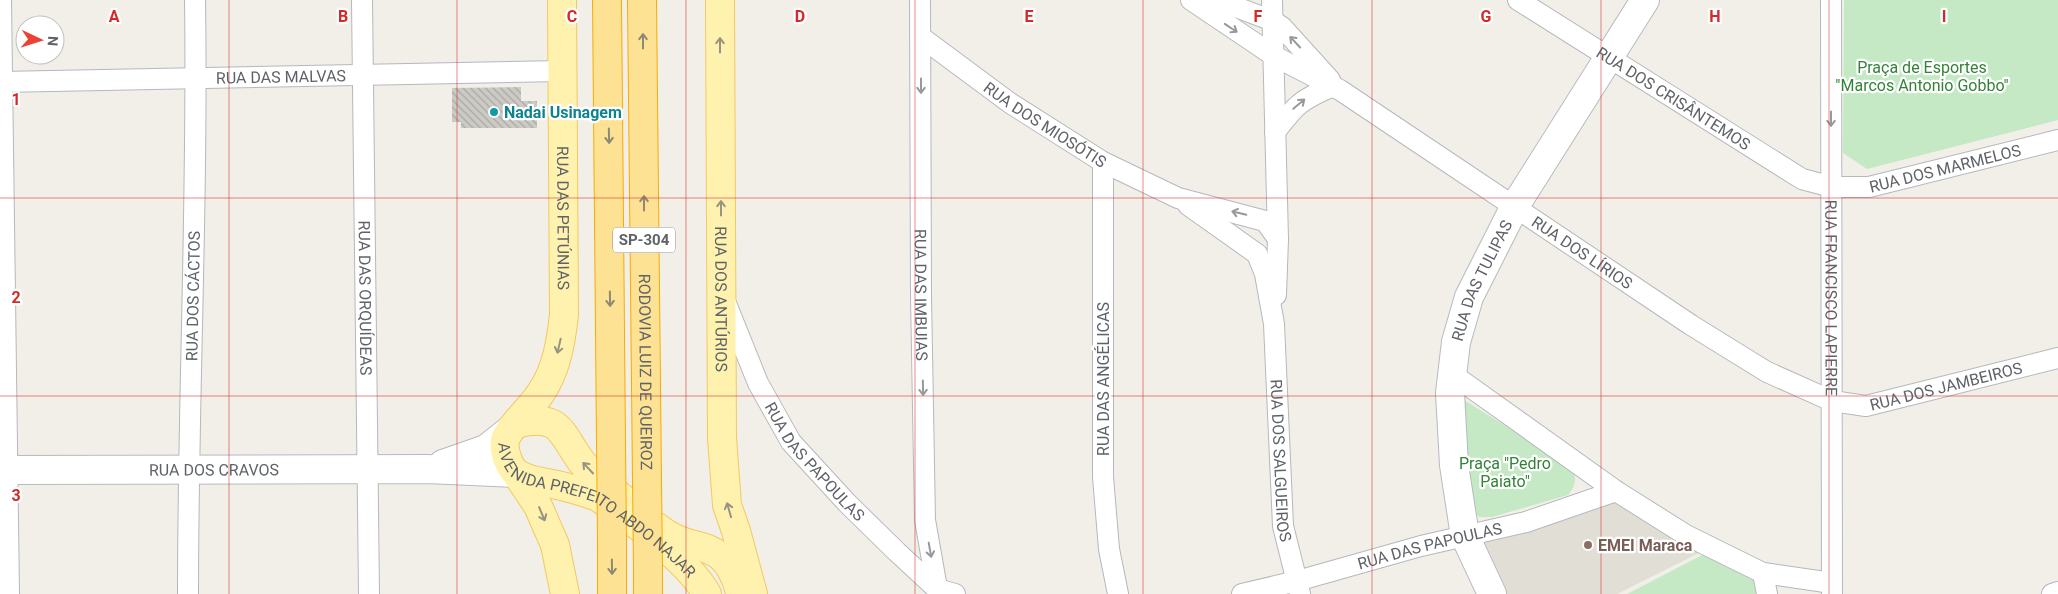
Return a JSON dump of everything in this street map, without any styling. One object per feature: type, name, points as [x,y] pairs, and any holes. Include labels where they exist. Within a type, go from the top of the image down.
[{"type":"highway","name":"SP-304","points":[[608,0],[612,594]]},
{"type":"highway","name":"RODOVIA LUIZ DE QUEIROZ","points":[[642,0],[648,581]]},
{"type":"main road","name":"RUA DAS PETÚNIAS","points":[[514,426],[542,391],[561,344],[564,315],[562,0]]},
{"type":"main road","name":"RUA DOS ANTÚRIOS","points":[[720,0],[722,438],[727,505],[743,556],[744,592]]},
{"type":"main road","name":"RUA DAS TULIPAS","points":[[1492,594],[1465,536],[1454,465],[1450,393],[1456,342],[1469,297],[1484,263],[1515,206],[1645,0]]},
{"type":"main road","name":"AVENIDA PREFEITO ABDO NAJAR","points":[[536,419],[560,429],[570,440],[581,461],[595,476],[661,530],[689,544],[713,551],[726,560],[744,592],[720,593],[701,584],[626,517],[598,497],[583,491],[533,481],[516,474],[508,460],[504,445],[514,426],[536,419]]},
{"type":"main road","name":"RUA DOS CRAVOS","points":[[427,468],[457,461],[486,449],[514,426]]},
{"type":"main road","name":"RUA DOS CRAVOS","points":[[4,470],[427,468],[516,474]]},
{"type":"main road","points":[[516,474],[538,506],[555,545],[565,594]]},
{"type":"street","points":[[2,0],[4,470],[9,594]]},
{"type":"street","name":"RUA DOS CÁCTOS","points":[[188,594],[188,470],[196,78],[195,0]]},
{"type":"street","name":"RUA DAS ORQUÍDEAS","points":[[362,0],[369,594]]},
{"type":"street","name":"RUA DAS IMBUIAS","points":[[920,0],[921,296],[925,520],[943,592]]},
{"type":"street","name":"RUA DOS LÍRIOS","points":[[1191,0],[1274,56],[1336,88],[1616,275],[1767,372],[1832,401]]},
{"type":"street","name":"RUA DOS LÍRIOS","points":[[1217,0],[1273,21],[1282,27],[1336,88]]},
{"type":"street","name":"RUA DOS SALGUEIROS","points":[[1272,0],[1278,238],[1278,283],[1274,324]]},
{"type":"street","name":"RUA DOS CRISÂNTEMOS","points":[[1518,0],[1802,179],[1832,187]]},
{"type":"street","name":"RUA FRANCISCO LAPIERRE","points":[[1831,0],[1832,588]]},
{"type":"street","name":"RUA DOS MIOSÓTIS","points":[[921,37],[1010,103],[1103,162],[1178,198],[1257,254]]},
{"type":"street","name":"RUA DAS MALVAS","points":[[2,82],[562,71]]},
{"type":"street","points":[[1275,132],[1294,107],[1308,97],[1336,88]]},
{"type":"street","name":"RUA DOS MARMELOS","points":[[1832,187],[1868,187],[2058,140]]},
{"type":"street","name":"RUA DAS ANGÉLICAS","points":[[1103,162],[1103,477],[1108,549],[1118,594]]},
{"type":"street","name":"RUA DOS MIOSÓTIS","points":[[1178,198],[1265,221],[1278,238]]},
{"type":"street","points":[[1257,254],[1278,238]]},
{"type":"street","name":"RUA DOS SALGUEIROS","points":[[1257,254],[1265,274],[1274,324],[1283,526],[1298,588]]},
{"type":"street","name":"RUA DAS PAPOULAS","points":[[722,292],[758,383],[791,442],[848,503],[943,592]]},
{"type":"street","name":"RUA DOS JAMBEIROS","points":[[1832,401],[1866,406],[2058,358]]},
{"type":"street","points":[[1452,374],[1616,491],[1686,535],[1764,573],[1832,588]]},
{"type":"street","name":"RUA DAS PAPOULAS","points":[[1242,594],[1298,588],[1421,546],[1526,522],[1616,491]]},
{"type":"street","points":[[1764,573],[1767,594]]},
{"type":"street","points":[[2052,594],[2058,592]]},
{"type":"shaded area","name":"EMEI Maraca","points":[[1615,499],[1705,550],[1617,594],[1504,594],[1478,540]]},
{"type":"green space","name":"Praça de Esportes \"Marcos Antonio Gobbo\"","points":[[1844,0],[2058,0],[2058,120],[1867,169],[1843,153]]},
{"type":"green space","name":"Praça \"Pedro Paiato\"","points":[[1464,400],[1572,467],[1575,482],[1568,495],[1492,517],[1479,517],[1471,510],[1456,402]]},
{"type":"green space","points":[[1710,551],[1752,576],[1760,594],[1627,594]]},
{"type":"building","name":"Nadai Usinagem","points":[[521,87],[521,101],[537,101],[537,128],[461,128],[461,122],[452,122],[452,88]]},
{"type":"place","name":"Nadai Usinagem","points":[[494,112]]},
{"type":"place","name":"EMEI Maraca","points":[[1588,545]]}]
